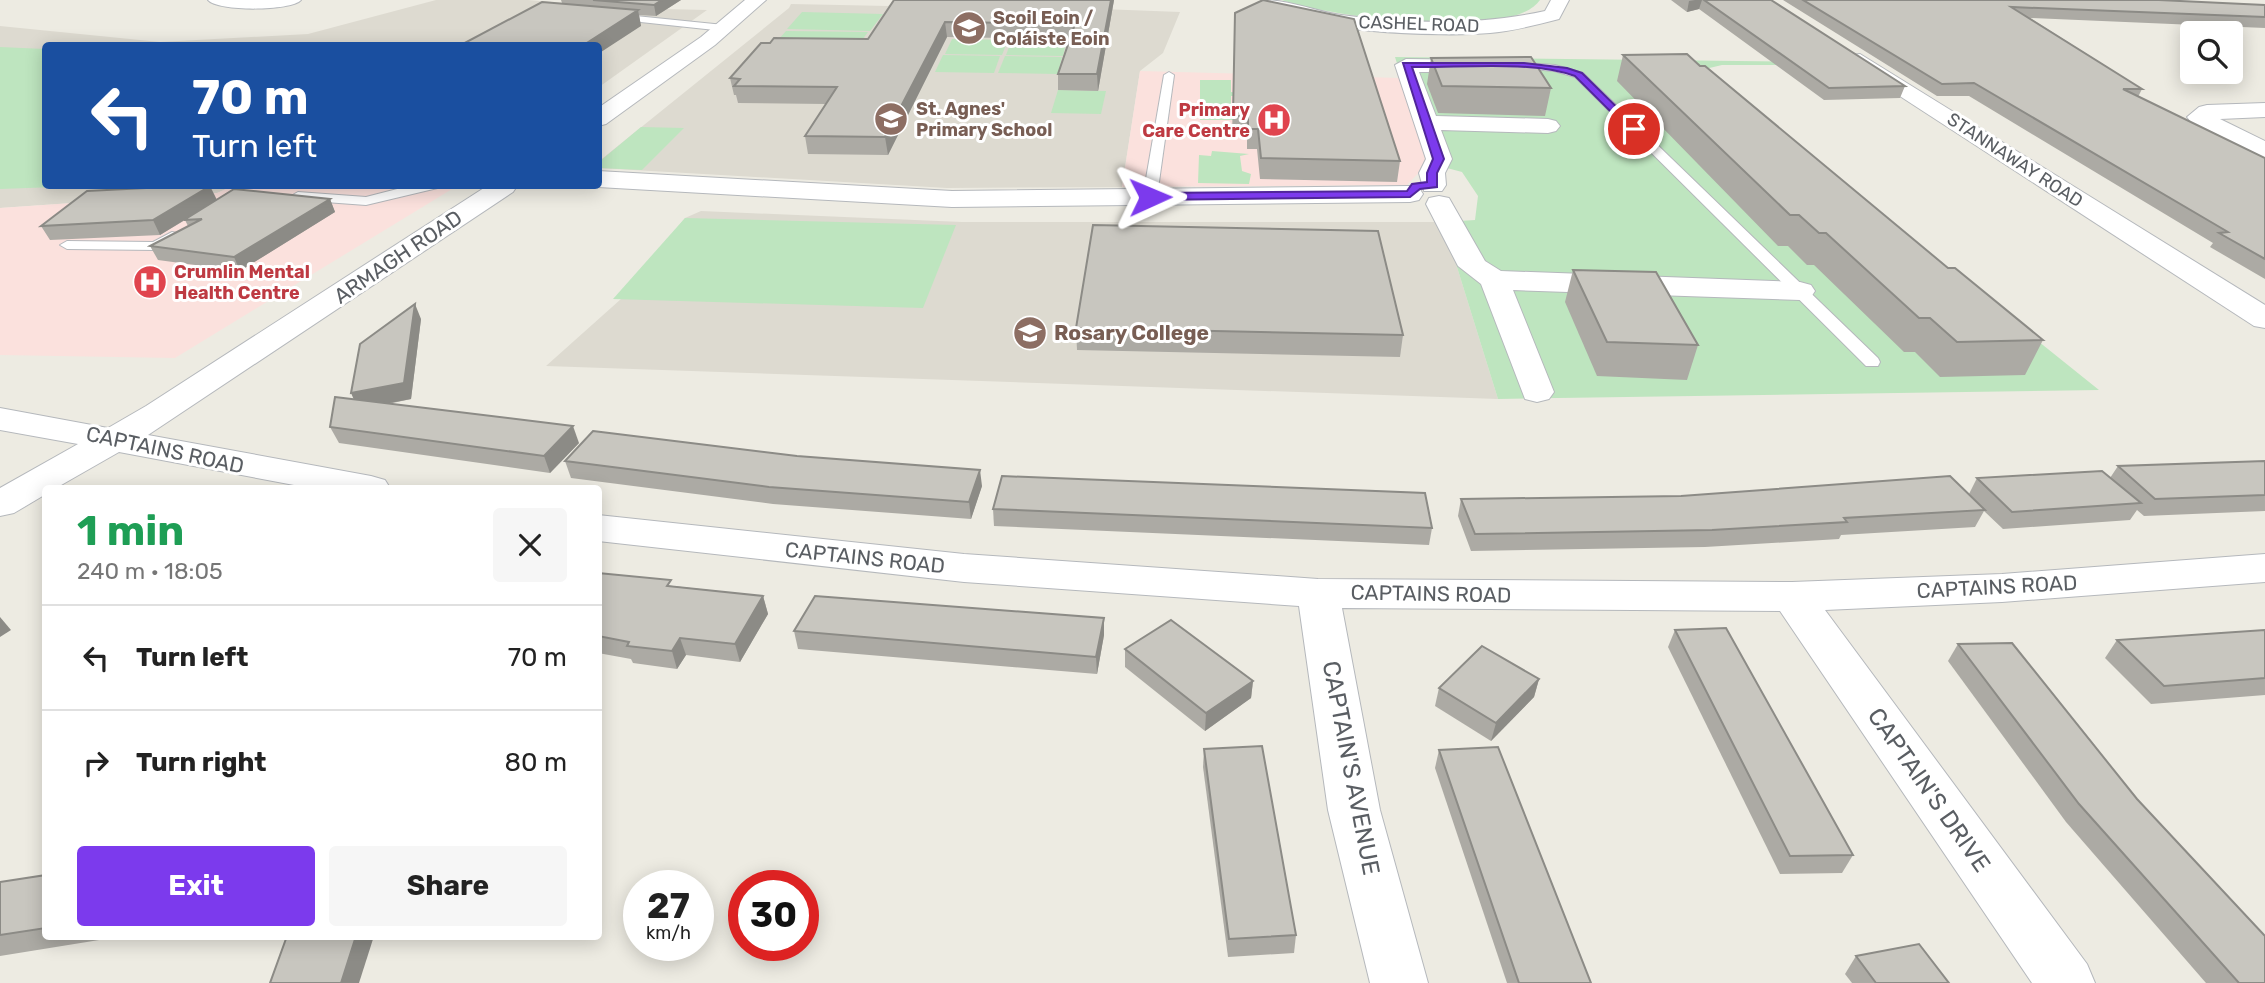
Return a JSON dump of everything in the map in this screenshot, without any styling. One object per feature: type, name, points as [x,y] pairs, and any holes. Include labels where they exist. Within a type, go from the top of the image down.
[{"type":"street","points":[[217,0],[243,3],[292,0]]},
{"type":"street","points":[[602,116],[724,28],[757,0]]},
{"type":"street","name":"CASHEL ROAD","points":[[1272,0],[1278,5],[1317,16],[1359,23],[1479,29],[1552,15],[1560,0]]},
{"type":"street","name":"STANNAWAY ROAD","points":[[1835,44],[2265,319]]},
{"type":"street","points":[[1524,66],[1406,65],[1439,159],[1427,194],[1473,266],[1494,280],[1800,291]]},
{"type":"street","points":[[2265,110],[2207,112],[2199,117],[2265,151]]},
{"type":"street","points":[[1427,124],[1548,126]]},
{"type":"street","points":[[602,179],[953,199],[1427,194]]},
{"type":"street","name":"ARMAGH ROAD","points":[[0,504],[182,399],[492,189]]},
{"type":"street","points":[[1494,280],[1537,392]]},
{"type":"street","name":"CAPTAINS ROAD","points":[[0,419],[355,485]]},
{"type":"street","name":"CAPTAINS ROAD","points":[[602,529],[720,544],[964,568],[1318,593],[1792,597],[2002,588],[2265,568]]},
{"type":"street","name":"CAPTAIN'S AVENUE","points":[[1318,593],[1354,810],[1399,983]]},
{"type":"street","name":"CAPTAIN'S DRIVE","points":[[1792,597],[2066,983]]},
{"type":"lane","points":[[609,16],[724,28]]},
{"type":"lane","points":[[1524,66],[1555,68],[1578,75],[1872,362]]},
{"type":"lane","points":[[1150,197],[1169,75]]},
{"type":"lane","points":[[283,195],[366,201],[411,189]]},
{"type":"lane","points":[[68,245],[156,246],[188,226]]},
{"type":"shaded area","points":[[436,0],[528,0],[622,8],[707,10],[602,85],[602,42],[160,42],[308,34]]},
{"type":"shaded area","name":"St. Agnes' Primary School","points":[[895,1],[1180,12],[1163,53],[1140,71],[1122,187],[947,188],[602,168],[602,159],[791,4],[888,6]]},
{"type":"shaded area","points":[[0,26],[160,42],[42,42],[42,189],[226,189],[217,193],[0,208]]},
{"type":"shaded area","name":"Primary Care Centre","points":[[1140,71],[1401,78],[1428,163],[1407,185],[1122,187]]},
{"type":"shaded area","name":"Crumlin Mental Health Centre","points":[[226,189],[452,189],[175,358],[0,355],[0,208],[217,193]]},
{"type":"shaded area","name":"Rosary College","points":[[701,211],[962,222],[1443,222],[1498,399],[546,366],[621,299],[685,218]]},
{"type":"green space","points":[[1282,0],[1540,0],[1522,13],[1494,20],[1457,23],[1417,22],[1337,13]]},
{"type":"green space","points":[[802,12],[883,14],[870,31],[787,29]]},
{"type":"green space","points":[[786,31],[868,32],[856,48],[772,47]]},
{"type":"green space","points":[[952,39],[1008,40],[1002,55],[945,54]]},
{"type":"green space","points":[[1012,39],[1067,40],[1063,56],[1006,55]]},
{"type":"green space","points":[[0,47],[42,49],[42,188],[0,189]]},
{"type":"green space","points":[[943,55],[1000,56],[994,73],[935,72]]},
{"type":"green space","points":[[1005,56],[1062,57],[1058,74],[998,73]]},
{"type":"green space","points":[[1395,57],[1817,62],[1820,65],[1722,65],[1701,70],[2099,390],[1498,399],[1443,222],[1475,220],[1478,196],[1462,172],[1428,163]]},
{"type":"green space","points":[[1200,80],[1231,80],[1231,92],[1239,93],[1239,96],[1231,96],[1231,113],[1240,113],[1241,120],[1200,120]]},
{"type":"green space","points":[[1058,90],[1106,91],[1101,114],[1051,113]]},
{"type":"green space","points":[[641,127],[684,128],[642,170],[602,168],[602,160]]},
{"type":"green space","points":[[1212,151],[1249,154],[1240,156],[1242,171],[1251,174],[1249,184],[1198,183],[1199,155],[1211,156]]},
{"type":"green space","points":[[685,218],[956,225],[923,308],[613,299]]},
{"type":"building","points":[[593,0],[662,0],[654,5]]},
{"type":"building","points":[[894,0],[1111,0],[1097,74],[1058,74],[1075,24],[945,22],[885,137],[805,136],[837,87],[734,86],[740,79],[730,78],[761,43],[770,43],[774,38],[868,39]]},
{"type":"building","points":[[1263,0],[1354,19],[1400,161],[1261,158],[1258,129],[1248,129],[1248,116],[1233,116],[1235,13]]},
{"type":"building","points":[[1704,0],[1771,0],[1905,86],[1829,88]]},
{"type":"building","points":[[1803,0],[2159,0],[2265,5],[2265,17],[2011,7],[2142,89],[2123,89],[2265,158],[2265,259],[2219,233],[2228,232],[1974,83],[1942,84]]},
{"type":"building","points":[[542,2],[638,10],[588,42],[467,42]]},
{"type":"building","points":[[1687,54],[1700,66],[1705,66],[1948,268],[1955,268],[2043,340],[1957,342],[1930,318],[1919,318],[1826,233],[1819,233],[1799,215],[1790,215],[1623,55]]},
{"type":"building","points":[[1531,57],[1551,88],[1442,86],[1431,58]]},
{"type":"building","points":[[205,189],[153,220],[41,226],[87,191]]},
{"type":"building","points":[[234,189],[330,199],[234,257],[150,246],[202,219],[184,220]]},
{"type":"building","points":[[1093,225],[1378,231],[1403,335],[1076,328]]},
{"type":"building","points":[[1573,270],[1656,272],[1698,345],[1607,342]]},
{"type":"building","points":[[415,304],[404,383],[351,393],[360,344]]},
{"type":"building","points":[[335,397],[573,426],[544,456],[330,427]]},
{"type":"building","points":[[593,431],[797,456],[980,470],[969,502],[769,487],[565,461]]},
{"type":"building","points":[[2265,461],[2265,495],[2155,499],[2118,466]]},
{"type":"building","points":[[2102,471],[2141,503],[2012,512],[1977,478]]},
{"type":"building","points":[[1002,476],[1425,493],[1432,528],[993,509]]},
{"type":"building","points":[[1950,476],[1985,510],[1844,518],[1847,522],[1712,530],[1475,534],[1461,499],[1681,496]]},
{"type":"building","points":[[602,573],[671,580],[667,586],[763,596],[735,644],[680,638],[672,651],[627,646],[629,642],[602,637]]},
{"type":"building","points":[[815,596],[1104,618],[1096,657],[794,631]]},
{"type":"building","points":[[1171,620],[1253,681],[1206,713],[1125,649]]},
{"type":"building","points":[[1726,628],[1853,855],[1790,856],[1675,630]]},
{"type":"building","points":[[2265,630],[2265,678],[2164,686],[2117,640]]},
{"type":"building","points":[[2012,643],[2137,799],[2265,936],[2265,983],[2239,983],[2079,804],[1958,644]]},
{"type":"building","points":[[1482,646],[1539,679],[1496,723],[1439,688]]},
{"type":"building","points":[[1262,746],[1296,935],[1229,939],[1204,749]]},
{"type":"building","points":[[1498,747],[1591,983],[1519,983],[1439,750]]},
{"type":"building","points":[[42,876],[42,929],[0,935],[0,882]]},
{"type":"building","points":[[286,940],[355,940],[341,983],[270,983]]},
{"type":"building","points":[[1919,944],[1949,983],[1876,983],[1856,956]]},
{"type":"place","name":"Scoil Eoin / Coláiste Eoin","points":[[969,28]]},
{"type":"place","name":"St. Agnes' Primary School","points":[[891,119]]},
{"type":"place","name":"Primary Care Centre","points":[[1274,120]]},
{"type":"place","name":"Crumlin Mental Health Centre","points":[[150,282]]},
{"type":"place","name":"Rosary College","points":[[1030,333]]},
{"type":"route","points":[[1150,197],[1410,194],[1416,187],[1433,185],[1432,173],[1439,159],[1406,65],[1524,66],[1567,71],[1578,75],[1634,129]]}]
